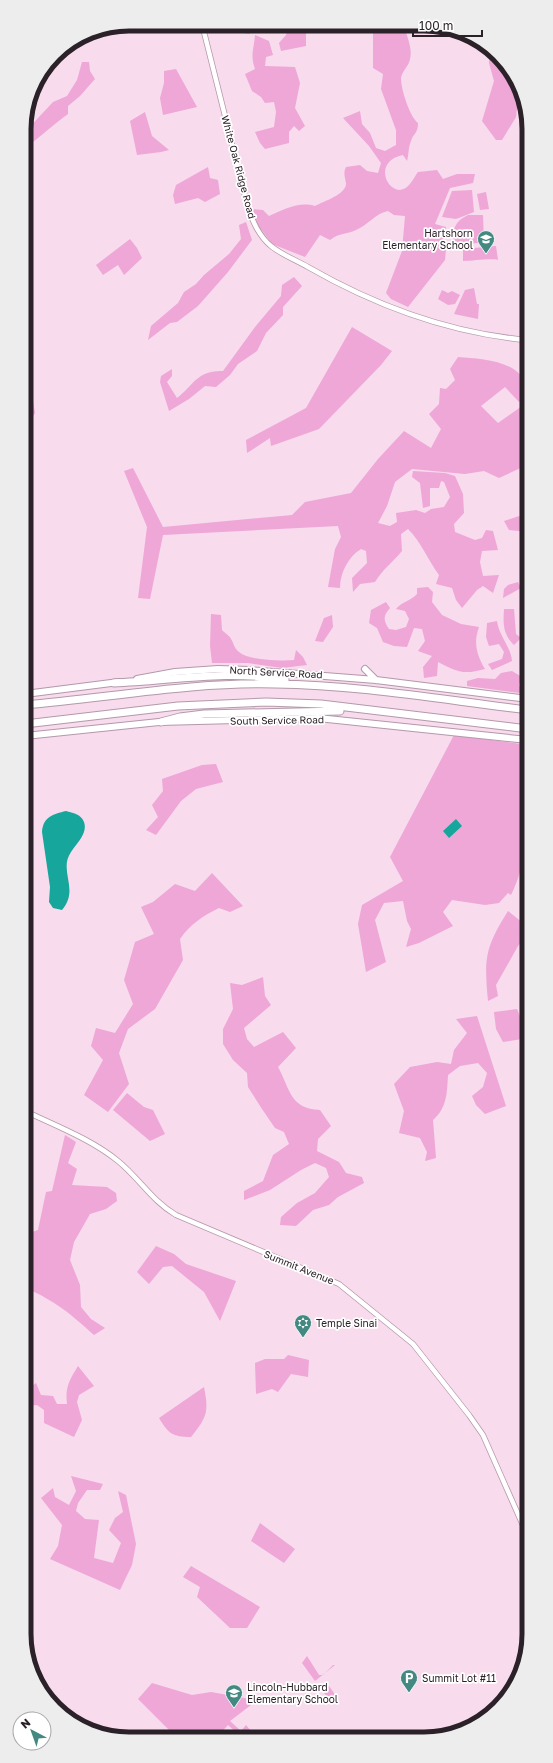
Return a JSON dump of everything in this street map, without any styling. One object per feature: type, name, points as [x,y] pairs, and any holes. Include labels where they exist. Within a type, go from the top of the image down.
[{"type":"highway","points":[[114,683],[213,675],[244,675],[307,685]]},
{"type":"highway","points":[[31,704],[206,686],[274,684],[356,689],[522,709]]},
{"type":"highway","points":[[31,723],[178,706],[237,702],[293,702],[522,728]]},
{"type":"highway","points":[[161,722],[180,717],[204,714],[312,710],[388,712]]},
{"type":"main road","name":"North Service Road","points":[[31,693],[114,683],[175,672],[218,669],[302,673],[376,680],[522,698]]},
{"type":"main road","points":[[365,669],[376,680]]},
{"type":"main road","name":"South Service Road","points":[[31,735],[161,722],[318,718],[522,739]]},
{"type":"street","name":"White Oak Ridge Road","points":[[204,31],[248,208],[258,231],[270,246],[341,286],[400,311],[470,333],[522,339]]},
{"type":"street","name":"Summit Avenue","points":[[31,1114],[88,1141],[106,1152],[131,1173],[160,1204],[176,1215],[339,1284],[408,1340],[424,1356],[483,1435],[522,1523]]},
{"type":"shaded area","points":[[232,31],[253,31],[249,34]]},
{"type":"shaded area","points":[[287,31],[306,31],[306,46],[281,51],[279,43],[286,35]]},
{"type":"shaded area","points":[[373,31],[406,31],[411,55],[402,75],[401,83],[406,103],[418,123],[418,127],[410,144],[407,161],[403,155],[393,159],[387,165],[385,173],[386,180],[390,186],[396,189],[402,189],[410,184],[418,172],[437,170],[443,179],[457,174],[475,174],[473,183],[450,188],[435,224],[446,227],[443,243],[446,249],[445,260],[408,307],[391,299],[386,293],[402,251],[405,216],[394,215],[388,211],[380,214],[356,230],[337,236],[330,240],[320,235],[305,257],[272,244],[258,225],[252,209],[263,210],[269,216],[286,208],[298,205],[304,204],[315,206],[343,191],[346,183],[344,173],[346,167],[360,165],[367,171],[378,173],[381,163],[369,146],[343,118],[360,111],[362,124],[370,133],[376,148],[385,151],[396,145],[396,130],[381,89],[383,74],[373,68]]},
{"type":"shaded area","points":[[255,35],[269,41],[273,55],[266,57],[265,66],[295,67],[300,83],[295,108],[305,126],[299,131],[294,126],[289,132],[289,143],[265,149],[260,143],[255,132],[274,127],[276,112],[274,102],[265,103],[261,97],[252,91],[245,74],[255,69],[253,56]]},
{"type":"shaded area","points":[[490,57],[502,69],[512,86],[518,102],[516,117],[502,140],[496,140],[482,121],[494,81],[489,63]]},
{"type":"shaded area","points":[[82,62],[89,62],[90,71],[95,79],[80,96],[68,106],[68,114],[31,144],[31,126],[53,102],[67,96],[77,80]]},
{"type":"shaded area","points":[[176,69],[197,107],[163,115],[160,98],[164,83],[164,71]]},
{"type":"shaded area","points":[[145,112],[152,136],[169,150],[137,155],[130,121]]},
{"type":"shaded area","points":[[208,167],[210,178],[218,180],[220,194],[205,202],[198,198],[175,204],[173,195],[176,185]]},
{"type":"shaded area","points":[[472,190],[474,212],[456,219],[442,217],[452,191]]},
{"type":"shaded area","points":[[486,192],[489,209],[480,210],[477,194]]},
{"type":"shaded area","points":[[468,215],[483,215],[484,242],[452,244],[455,226],[460,220]]},
{"type":"shaded area","points":[[246,222],[252,240],[228,272],[198,306],[177,322],[170,323],[148,340],[151,326],[178,303],[184,292],[196,284],[204,275],[229,254],[241,239],[239,225]]},
{"type":"shaded area","points":[[130,239],[142,258],[124,275],[118,265],[103,275],[96,265]]},
{"type":"shaded area","points":[[496,246],[498,260],[486,259],[463,261],[463,249]]},
{"type":"shaded area","points":[[294,277],[302,286],[283,307],[283,315],[266,333],[257,351],[238,364],[230,375],[216,387],[205,386],[189,399],[169,411],[160,382],[161,376],[172,369],[172,376],[167,382],[177,398],[197,379],[207,373],[223,371],[255,327],[281,296],[282,285]]},
{"type":"shaded area","points":[[474,288],[477,304],[479,304],[478,319],[454,314],[465,290]]},
{"type":"shaded area","points":[[442,290],[448,293],[452,291],[460,295],[455,304],[448,305],[438,299]]},
{"type":"shaded area","points":[[352,327],[392,351],[381,365],[319,429],[271,446],[270,438],[247,453],[246,440],[306,408]]},
{"type":"shaded area","points":[[458,357],[479,359],[502,364],[520,374],[522,378],[522,399],[519,402],[505,387],[481,406],[498,423],[522,406],[522,467],[499,478],[484,471],[465,474],[412,469],[395,482],[387,506],[378,523],[390,526],[397,522],[396,513],[416,510],[425,513],[431,509],[444,507],[450,497],[444,482],[441,481],[439,488],[430,488],[430,506],[423,508],[420,483],[412,477],[413,471],[445,473],[455,476],[463,494],[464,513],[454,524],[455,532],[475,540],[482,538],[486,530],[493,531],[498,550],[482,551],[480,562],[483,576],[499,575],[493,593],[483,586],[477,590],[462,608],[456,600],[452,588],[436,584],[439,575],[417,540],[408,529],[401,534],[402,551],[375,582],[360,584],[353,592],[352,578],[367,563],[366,551],[361,549],[352,556],[343,571],[340,588],[328,587],[335,549],[341,537],[338,526],[163,535],[150,599],[138,598],[147,527],[124,471],[133,468],[163,527],[292,515],[305,502],[351,493],[378,459],[404,431],[431,448],[441,429],[429,414],[439,404],[440,388],[446,389],[455,380],[450,369]]},
{"type":"shaded area","points":[[31,389],[35,413],[31,419]]},
{"type":"shaded area","points":[[519,516],[522,518],[522,532],[509,530],[504,521]]},
{"type":"shaded area","points":[[518,582],[521,588],[503,598],[504,589],[508,585]]},
{"type":"shaded area","points":[[428,587],[433,592],[432,602],[442,615],[461,624],[479,627],[476,644],[480,659],[485,669],[471,672],[461,672],[438,662],[437,676],[424,678],[423,667],[432,656],[418,651],[425,641],[422,629],[414,628],[407,647],[394,646],[383,642],[377,628],[369,623],[371,610],[386,602],[390,608],[386,613],[385,618],[389,629],[396,630],[406,627],[409,619],[405,611],[396,609],[417,594],[417,588]]},
{"type":"shaded area","points":[[504,609],[514,609],[516,634],[521,638],[514,645],[510,641],[504,628]]},
{"type":"shaded area","points":[[211,614],[221,615],[222,630],[229,636],[237,650],[244,655],[265,660],[294,660],[296,650],[303,657],[307,665],[282,668],[248,663],[212,663],[210,646]]},
{"type":"shaded area","points":[[332,615],[333,627],[323,642],[315,641],[324,618]]},
{"type":"shaded area","points":[[497,621],[500,632],[510,651],[512,661],[492,670],[488,664],[502,659],[504,652],[499,644],[489,646],[486,637],[487,623]]},
{"type":"shaded area","points":[[512,671],[522,677],[519,685],[522,690],[522,693],[467,686],[467,681],[478,678],[495,679],[501,673]]},
{"type":"shaded area","points":[[454,735],[522,744],[522,863],[511,895],[508,893],[499,903],[485,905],[452,900],[443,912],[453,926],[419,943],[406,947],[411,929],[407,921],[403,901],[384,903],[375,920],[386,962],[366,972],[358,924],[362,905],[403,881],[390,857]]},
{"type":"shaded area","points":[[216,764],[223,782],[196,789],[181,801],[156,835],[146,830],[158,817],[152,805],[163,791],[162,779],[202,765]]},
{"type":"shaded area","points":[[66,811],[81,817],[85,826],[81,838],[68,859],[67,873],[69,895],[62,910],[53,908],[49,902],[50,887],[42,832],[44,823],[50,817],[57,813]]},
{"type":"shaded area","points":[[456,819],[462,826],[449,838],[443,831]]},
{"type":"shaded area","points":[[212,873],[243,906],[230,912],[219,908],[213,911],[202,917],[180,939],[183,960],[155,1009],[128,1029],[119,1053],[129,1084],[108,1112],[84,1095],[103,1060],[91,1046],[96,1028],[115,1033],[133,1004],[124,980],[135,942],[154,934],[141,907],[153,902],[175,884],[195,891]]},
{"type":"shaded area","points":[[508,911],[522,922],[522,941],[496,985],[498,996],[488,1001],[486,974],[488,954],[500,924]]},
{"type":"shaded area","points":[[263,977],[265,996],[271,1005],[244,1028],[247,1039],[254,1047],[283,1032],[296,1048],[278,1067],[292,1096],[297,1102],[310,1109],[320,1110],[331,1126],[318,1139],[317,1151],[339,1162],[346,1173],[362,1177],[364,1183],[338,1197],[329,1205],[313,1210],[296,1226],[280,1225],[281,1217],[297,1203],[315,1193],[329,1177],[326,1168],[315,1163],[301,1170],[270,1190],[244,1200],[244,1191],[263,1181],[273,1155],[289,1144],[284,1132],[275,1128],[248,1087],[247,1073],[233,1060],[223,1044],[223,1029],[233,1009],[230,983],[242,985]]},
{"type":"shaded area","points":[[517,1009],[522,1021],[522,1039],[503,1042],[496,1029],[494,1012]]},
{"type":"shaded area","points":[[477,1016],[506,1106],[485,1114],[476,1105],[472,1096],[483,1087],[487,1073],[478,1063],[460,1066],[448,1075],[447,1094],[444,1105],[433,1120],[436,1158],[425,1161],[427,1152],[420,1138],[399,1133],[404,1111],[394,1084],[410,1067],[437,1062],[451,1064],[454,1050],[467,1033],[456,1019]]},
{"type":"shaded area","points":[[127,1093],[144,1107],[153,1110],[165,1134],[150,1141],[113,1110]]},
{"type":"shaded area","points":[[65,1135],[76,1142],[68,1163],[77,1169],[72,1185],[107,1187],[116,1193],[117,1201],[106,1209],[90,1214],[74,1242],[70,1260],[80,1285],[81,1307],[91,1319],[105,1328],[94,1335],[62,1308],[31,1290],[31,1232],[38,1230],[46,1192],[52,1191]]},
{"type":"shaded area","points":[[156,1246],[174,1254],[186,1264],[236,1281],[220,1321],[204,1292],[172,1266],[163,1267],[149,1284],[137,1272]]},
{"type":"shaded area","points":[[288,1355],[309,1360],[308,1377],[291,1374],[278,1392],[272,1389],[256,1394],[255,1363],[265,1359],[284,1359]]},
{"type":"shaded area","points":[[78,1366],[94,1386],[79,1395],[77,1402],[82,1420],[74,1437],[44,1423],[44,1410],[37,1405],[31,1406],[31,1386],[36,1383],[41,1395],[53,1396],[57,1404],[67,1404],[68,1384]]},
{"type":"shaded area","points":[[204,1387],[206,1403],[205,1414],[191,1437],[175,1435],[168,1431],[159,1418]]},
{"type":"shaded area","points":[[71,1476],[103,1484],[100,1490],[87,1490],[78,1503],[76,1511],[85,1519],[99,1520],[94,1558],[113,1563],[121,1543],[109,1530],[115,1518],[123,1512],[118,1491],[126,1495],[136,1544],[132,1565],[120,1590],[50,1559],[58,1546],[62,1525],[41,1498],[53,1488],[55,1497],[69,1505],[76,1491]]},
{"type":"shaded area","points":[[260,1523],[295,1549],[284,1563],[251,1541]]},
{"type":"shaded area","points":[[191,1566],[260,1607],[247,1628],[230,1628],[197,1597],[200,1587],[183,1577]]},
{"type":"shaded area","points":[[307,1656],[319,1675],[322,1675],[315,1681],[302,1663]]},
{"type":"shaded area","points":[[325,1680],[336,1696],[330,1701],[324,1693],[326,1688]]},
{"type":"shaded area","points":[[152,1683],[192,1695],[211,1692],[250,1699],[251,1705],[230,1721],[241,1731],[246,1725],[252,1732],[236,1732],[228,1725],[222,1732],[171,1732],[138,1699]]},
{"type":"place","name":"Hartshorn Elementary School","points":[[486,254]]},
{"type":"place","name":"Temple Sinai","points":[[303,1338]]},
{"type":"place","name":"Summit Lot #11","points":[[409,1693]]},
{"type":"place","name":"Lincoln-Hubbard Elementary School","points":[[234,1708]]}]
